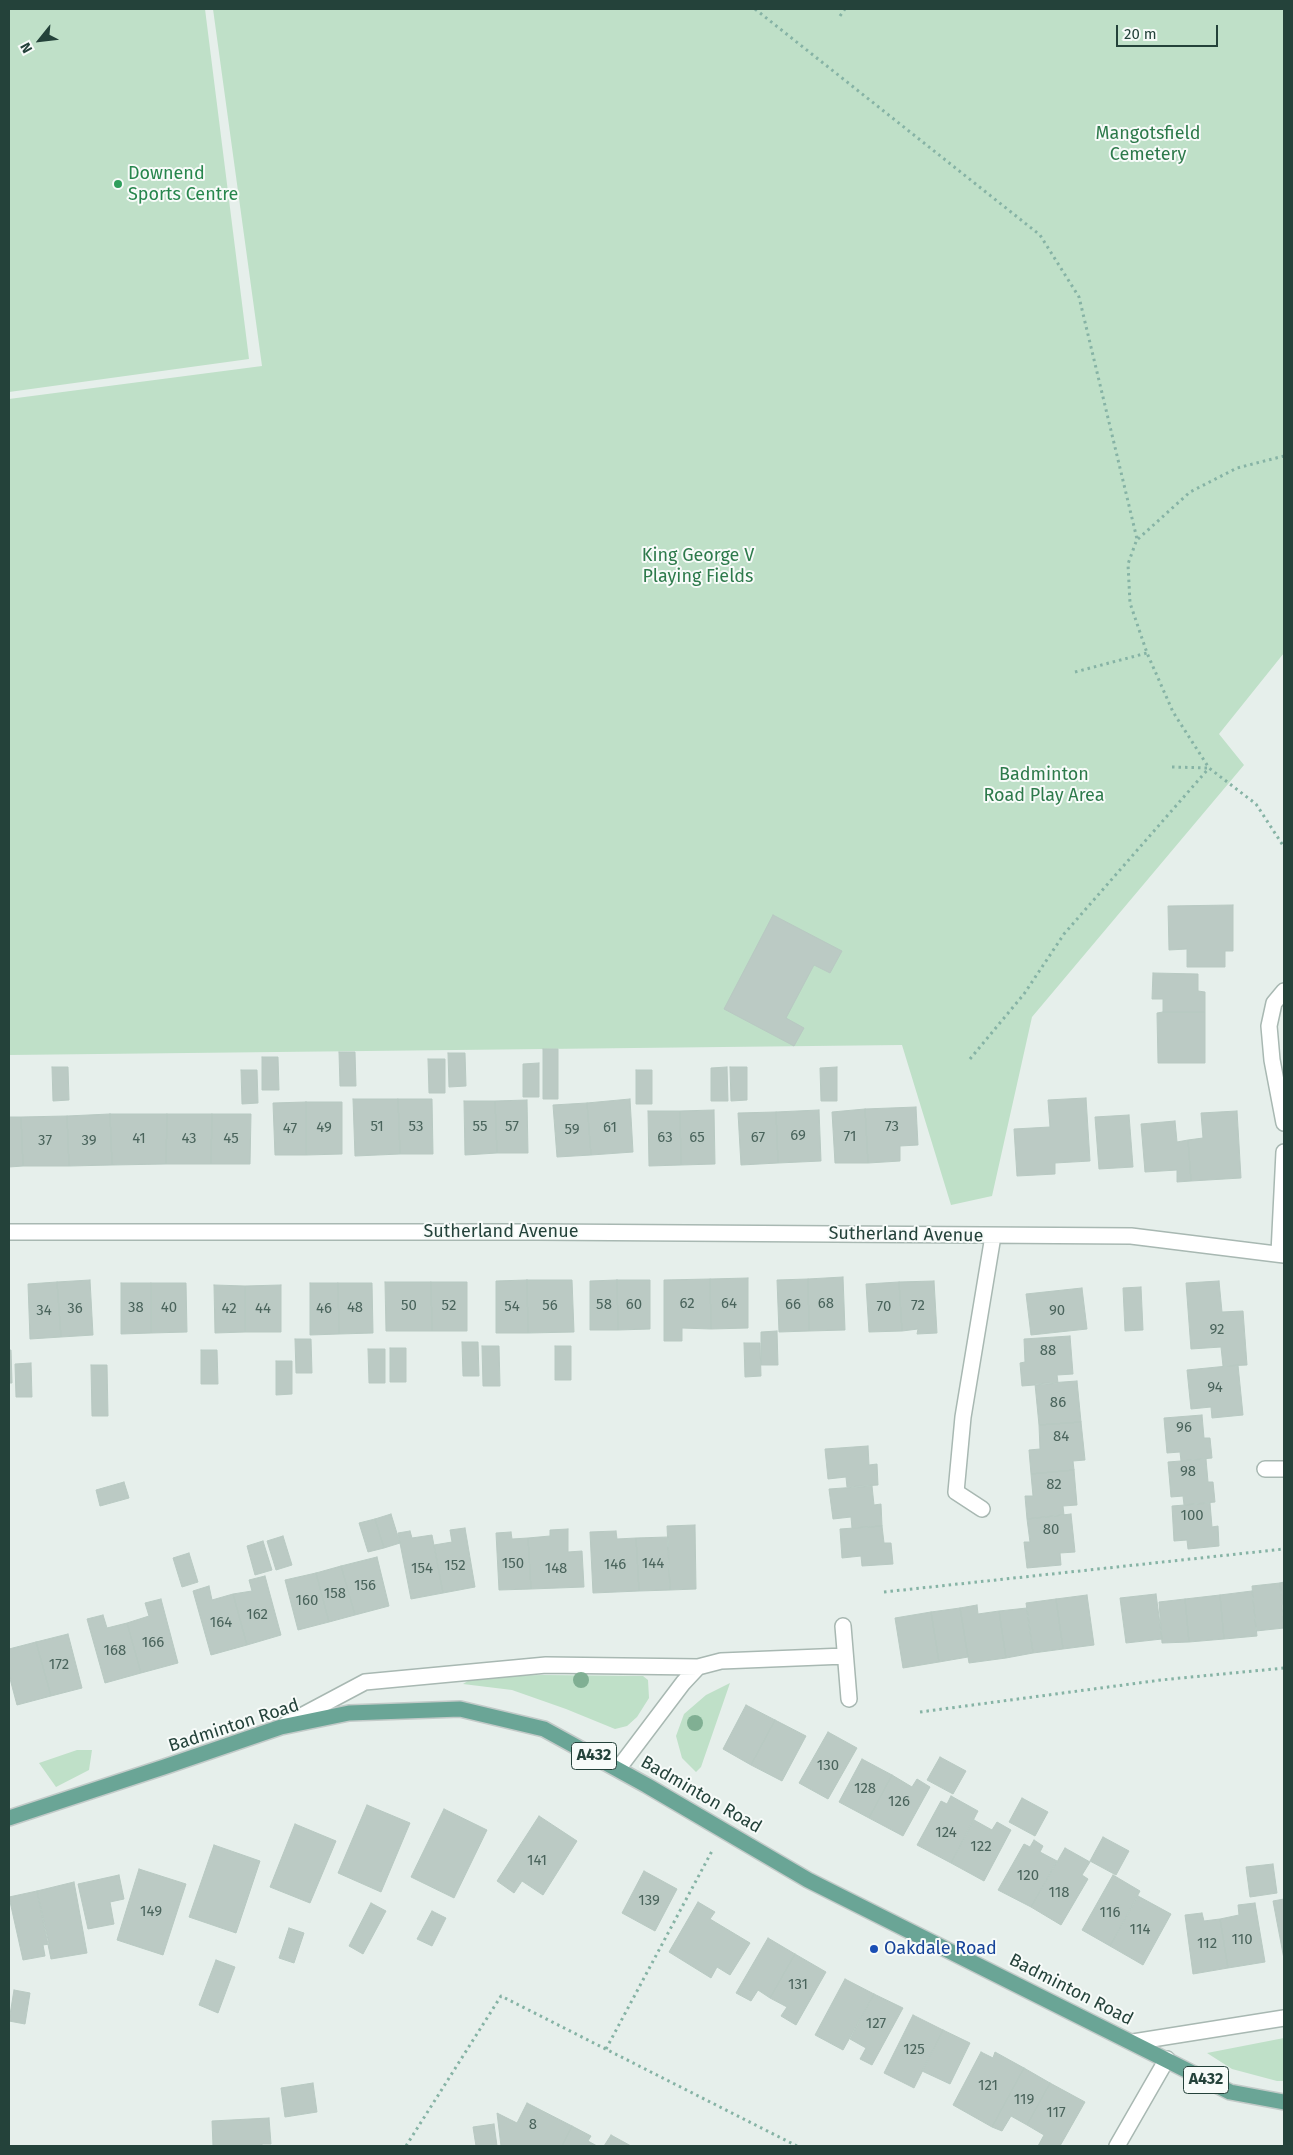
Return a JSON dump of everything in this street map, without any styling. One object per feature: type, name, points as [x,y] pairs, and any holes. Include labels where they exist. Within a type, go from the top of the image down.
[{"type":"main road","name":"Badminton Road","points":[[9,1818],[164,1768],[281,1727],[349,1713],[460,1709],[544,1729],[808,1880],[1230,2092],[1284,2102]]},
{"type":"street","points":[[1284,992],[1274,1002],[1269,1026],[1272,1060],[1284,1123]]},
{"type":"street","name":"Sutherland Avenue","points":[[9,1232],[538,1232],[1131,1236],[1282,1254],[1284,1152]]},
{"type":"street","name":"Sutherland Avenue","points":[[982,1509],[956,1492],[963,1418],[993,1236]]},
{"type":"street","points":[[1265,1469],[1284,1469]]},
{"type":"street","points":[[843,1626],[848,1699]]},
{"type":"street","points":[[281,1727],[365,1682],[546,1664],[698,1667],[721,1661],[845,1656]]},
{"type":"street","points":[[618,1770],[683,1682],[698,1667]]},
{"type":"street","points":[[1133,2042],[1284,2018]]},
{"type":"street","points":[[1117,2146],[1167,2059]]},
{"type":"path","points":[[754,9],[1040,235],[1079,297],[1137,540]]},
{"type":"path","points":[[840,16],[845,9]]},
{"type":"path","points":[[1284,456],[1237,468],[1190,492],[1137,540],[1128,564],[1130,603],[1146,653],[1173,712],[1208,768],[1256,804],[1284,847]]},
{"type":"path","points":[[1074,672],[1146,653]]},
{"type":"path","points":[[1172,766],[1208,768]]},
{"type":"path","points":[[970,1059],[1024,994],[1064,934],[1208,768]]},
{"type":"path","points":[[884,1592],[1284,1550]]},
{"type":"path","points":[[920,1712],[1161,1680],[1284,1668]]},
{"type":"path","points":[[606,2049],[723,1830]]},
{"type":"path","points":[[406,2146],[501,1996],[797,2146]]},
{"type":"green space","name":"Downend Sports Centre","points":[[9,9],[205,9],[249,359],[9,392]]},
{"type":"green space","name":"King George V Playing Fields","points":[[213,9],[1284,9],[1284,653],[1219,734],[1244,765],[1032,1017],[992,1196],[951,1205],[902,1045],[9,1055],[9,399],[262,366]]},
{"type":"green space","points":[[491,1676],[643,1676],[648,1680],[649,1698],[637,1717],[627,1726],[615,1729],[512,1690],[463,1684],[471,1679]]},
{"type":"green space","points":[[730,1683],[701,1767],[696,1772],[682,1758],[676,1736],[684,1714],[706,1695]]},
{"type":"green space","points":[[77,1750],[92,1750],[89,1770],[56,1787],[39,1763]]},
{"type":"green space","points":[[1284,2038],[1284,2081],[1277,2081],[1232,2069],[1207,2053]]},
{"type":"building","points":[[1233,905],[1233,951],[1225,951],[1225,967],[1187,967],[1187,949],[1169,950],[1168,906]]},
{"type":"building","points":[[773,915],[842,951],[830,973],[814,965],[786,1018],[804,1028],[794,1046],[724,1009]]},
{"type":"building","points":[[1153,973],[1198,974],[1198,991],[1205,992],[1205,1012],[1163,1012],[1163,999],[1152,999]]},
{"type":"building","points":[[1205,1012],[1205,1063],[1158,1063],[1157,1013]]},
{"type":"building","points":[[543,1049],[558,1049],[558,1099],[543,1099]]},
{"type":"building","points":[[339,1052],[355,1052],[356,1086],[340,1086]]},
{"type":"building","points":[[448,1053],[465,1053],[466,1086],[449,1087]]},
{"type":"building","points":[[262,1057],[278,1057],[279,1090],[262,1090]]},
{"type":"building","points":[[428,1059],[445,1059],[445,1093],[429,1093]]},
{"type":"building","points":[[539,1063],[539,1097],[523,1097],[523,1064]]},
{"type":"building","points":[[52,1067],[68,1067],[69,1100],[53,1101]]},
{"type":"building","points":[[727,1067],[728,1101],[711,1101],[711,1068]]},
{"type":"building","points":[[730,1067],[747,1067],[747,1100],[731,1101]]},
{"type":"building","points":[[837,1067],[837,1101],[821,1101],[820,1068]]},
{"type":"building","points":[[241,1070],[257,1070],[258,1103],[242,1104]]},
{"type":"building","points":[[636,1070],[652,1070],[652,1104],[636,1104]]},
{"type":"building","points":[[1086,1098],[1090,1161],[1055,1163],[1055,1174],[1017,1176],[1014,1129],[1050,1127],[1048,1100]]},
{"type":"building","points":[[353,1099],[398,1099],[400,1154],[355,1156]]},
{"type":"building","points":[[398,1099],[432,1099],[433,1154],[400,1154]]},
{"type":"building","points":[[630,1099],[633,1152],[591,1155],[587,1103]]},
{"type":"building","points":[[527,1100],[528,1153],[497,1153],[495,1101]]},
{"type":"building","points":[[464,1101],[495,1101],[497,1153],[465,1155]]},
{"type":"building","points":[[306,1102],[306,1155],[275,1155],[273,1103]]},
{"type":"building","points":[[306,1102],[342,1102],[342,1154],[306,1155]]},
{"type":"building","points":[[587,1103],[591,1155],[557,1157],[553,1105]]},
{"type":"building","points":[[916,1107],[918,1145],[900,1146],[900,1161],[868,1163],[865,1109]]},
{"type":"building","points":[[865,1109],[868,1163],[835,1163],[832,1112]]},
{"type":"building","points":[[714,1110],[715,1164],[681,1165],[680,1111]]},
{"type":"building","points":[[819,1110],[821,1161],[778,1163],[776,1112]]},
{"type":"building","points":[[648,1111],[680,1111],[681,1165],[649,1166]]},
{"type":"building","points":[[1237,1111],[1241,1178],[1191,1181],[1188,1140],[1203,1138],[1201,1113]]},
{"type":"building","points":[[776,1112],[778,1163],[741,1165],[738,1113]]},
{"type":"building","points":[[110,1114],[112,1165],[69,1166],[67,1116]]},
{"type":"building","points":[[110,1114],[167,1114],[166,1164],[112,1165]]},
{"type":"building","points":[[167,1114],[212,1114],[211,1164],[166,1164]]},
{"type":"building","points":[[212,1114],[251,1114],[250,1164],[211,1164]]},
{"type":"building","points":[[1129,1115],[1133,1167],[1099,1169],[1095,1117]]},
{"type":"building","points":[[67,1116],[69,1166],[23,1166],[21,1117]]},
{"type":"building","points":[[9,1117],[21,1117],[23,1166],[9,1167]]},
{"type":"building","points":[[1175,1121],[1177,1142],[1188,1140],[1191,1181],[1177,1182],[1177,1170],[1145,1172],[1141,1124]]},
{"type":"building","points":[[843,1277],[845,1330],[809,1331],[808,1279]]},
{"type":"building","points":[[748,1278],[748,1328],[711,1329],[710,1279]]},
{"type":"building","points":[[710,1279],[711,1329],[682,1328],[682,1341],[664,1341],[664,1280]]},
{"type":"building","points":[[808,1279],[809,1331],[779,1332],[777,1280]]},
{"type":"building","points":[[90,1280],[93,1335],[61,1337],[57,1282]]},
{"type":"building","points":[[527,1280],[528,1333],[496,1333],[496,1281]]},
{"type":"building","points":[[527,1280],[572,1280],[574,1332],[528,1333]]},
{"type":"building","points":[[617,1280],[618,1330],[590,1330],[590,1281]]},
{"type":"building","points":[[617,1280],[650,1280],[650,1329],[618,1330]]},
{"type":"building","points":[[934,1281],[937,1333],[917,1334],[918,1329],[902,1331],[899,1282]]},
{"type":"building","points":[[1219,1281],[1222,1312],[1243,1311],[1247,1365],[1223,1366],[1221,1347],[1191,1349],[1186,1283]]},
{"type":"building","points":[[57,1282],[61,1337],[30,1339],[28,1284]]},
{"type":"building","points":[[385,1282],[431,1282],[432,1331],[386,1331]]},
{"type":"building","points":[[431,1282],[467,1282],[467,1331],[432,1331]]},
{"type":"building","points":[[899,1282],[902,1331],[869,1332],[866,1284]]},
{"type":"building","points":[[121,1283],[151,1283],[151,1333],[121,1334]]},
{"type":"building","points":[[151,1283],[186,1283],[187,1332],[151,1333]]},
{"type":"building","points":[[310,1283],[338,1283],[339,1334],[310,1335]]},
{"type":"building","points":[[338,1283],[372,1283],[373,1333],[339,1334]]},
{"type":"building","points":[[214,1285],[245,1286],[245,1332],[215,1333]]},
{"type":"building","points":[[281,1285],[281,1332],[245,1332],[245,1286]]},
{"type":"building","points":[[1141,1287],[1143,1330],[1125,1331],[1123,1288]]},
{"type":"building","points":[[1082,1288],[1087,1329],[1031,1335],[1026,1294]]},
{"type":"building","points":[[777,1331],[778,1365],[761,1365],[761,1332]]},
{"type":"building","points":[[1070,1336],[1073,1374],[1057,1375],[1058,1383],[1022,1386],[1020,1363],[1025,1362],[1024,1339]]},
{"type":"building","points":[[295,1339],[311,1339],[312,1373],[296,1373]]},
{"type":"building","points":[[462,1342],[478,1342],[479,1376],[463,1376]]},
{"type":"building","points":[[744,1343],[760,1343],[761,1376],[745,1377]]},
{"type":"building","points":[[482,1346],[499,1346],[500,1386],[483,1386]]},
{"type":"building","points":[[555,1346],[571,1346],[571,1380],[555,1380]]},
{"type":"building","points":[[390,1348],[406,1348],[406,1382],[390,1382]]},
{"type":"building","points":[[368,1349],[385,1349],[385,1383],[369,1383]]},
{"type":"building","points":[[9,1350],[11,1350],[12,1383],[9,1383]]},
{"type":"building","points":[[201,1350],[217,1350],[218,1384],[201,1384]]},
{"type":"building","points":[[276,1361],[292,1361],[292,1394],[276,1395]]},
{"type":"building","points":[[31,1363],[32,1397],[16,1397],[15,1364]]},
{"type":"building","points":[[91,1365],[107,1365],[108,1416],[92,1416]]},
{"type":"building","points":[[1238,1365],[1243,1415],[1212,1418],[1211,1407],[1191,1409],[1187,1370]]},
{"type":"building","points":[[1077,1381],[1081,1422],[1039,1425],[1035,1384]]},
{"type":"building","points":[[1202,1415],[1204,1438],[1210,1438],[1212,1458],[1181,1461],[1180,1452],[1167,1453],[1164,1418]]},
{"type":"building","points":[[1081,1422],[1085,1460],[1073,1461],[1074,1470],[1031,1474],[1029,1450],[1040,1449],[1039,1425]]},
{"type":"building","points":[[868,1446],[869,1465],[877,1464],[878,1485],[847,1487],[846,1477],[828,1479],[825,1449]]},
{"type":"building","points":[[1206,1459],[1208,1482],[1213,1482],[1215,1502],[1184,1505],[1183,1496],[1171,1497],[1168,1462]]},
{"type":"building","points":[[1074,1470],[1077,1505],[1063,1506],[1064,1515],[1027,1519],[1025,1496],[1033,1496],[1031,1474]]},
{"type":"building","points":[[124,1482],[129,1498],[100,1506],[96,1490]]},
{"type":"building","points":[[872,1486],[874,1505],[881,1504],[882,1526],[852,1528],[851,1517],[833,1519],[829,1489]]},
{"type":"building","points":[[1210,1503],[1212,1527],[1218,1526],[1219,1546],[1188,1549],[1187,1540],[1174,1541],[1172,1506]]},
{"type":"building","points":[[391,1514],[400,1543],[384,1548],[375,1519]]},
{"type":"building","points":[[1071,1514],[1075,1552],[1060,1553],[1061,1565],[1027,1568],[1024,1542],[1030,1542],[1027,1519]]},
{"type":"building","points":[[375,1519],[384,1548],[368,1552],[359,1523]]},
{"type":"building","points":[[695,1525],[696,1589],[670,1590],[667,1526]]},
{"type":"building","points":[[882,1526],[884,1543],[891,1543],[893,1564],[862,1566],[861,1556],[842,1558],[840,1529]]},
{"type":"building","points":[[465,1528],[475,1587],[443,1593],[434,1545],[452,1542],[450,1530]]},
{"type":"building","points":[[568,1529],[568,1552],[582,1551],[584,1587],[531,1589],[528,1538],[550,1536],[550,1530]]},
{"type":"building","points":[[410,1531],[412,1538],[432,1535],[443,1593],[411,1599],[398,1533]]},
{"type":"building","points":[[616,1531],[617,1539],[636,1538],[639,1591],[593,1593],[590,1532]]},
{"type":"building","points":[[511,1532],[512,1539],[528,1538],[531,1589],[499,1590],[496,1533]]},
{"type":"building","points":[[283,1536],[292,1565],[276,1570],[267,1541]]},
{"type":"building","points":[[668,1537],[670,1590],[639,1591],[636,1538]]},
{"type":"building","points":[[263,1541],[272,1570],[255,1575],[247,1546]]},
{"type":"building","points":[[189,1553],[198,1582],[182,1587],[173,1558]]},
{"type":"building","points":[[377,1557],[389,1606],[355,1615],[341,1566]]},
{"type":"building","points":[[341,1566],[355,1615],[329,1622],[316,1573]]},
{"type":"building","points":[[316,1573],[329,1622],[298,1630],[285,1580]]},
{"type":"building","points":[[265,1576],[281,1635],[247,1645],[233,1594],[252,1591],[249,1580]]},
{"type":"building","points":[[1284,1582],[1284,1615],[1280,1583]]},
{"type":"building","points":[[1280,1583],[1284,1628],[1256,1631],[1252,1586]]},
{"type":"building","points":[[209,1586],[212,1600],[233,1594],[247,1645],[211,1655],[193,1591]]},
{"type":"building","points":[[1252,1591],[1257,1636],[1224,1639],[1220,1595]]},
{"type":"building","points":[[1156,1594],[1162,1639],[1126,1643],[1120,1598]]},
{"type":"building","points":[[1087,1595],[1094,1645],[1063,1649],[1056,1599]]},
{"type":"building","points":[[1220,1595],[1224,1639],[1189,1642],[1185,1599]]},
{"type":"building","points":[[161,1599],[178,1663],[141,1673],[127,1623],[149,1616],[145,1603]]},
{"type":"building","points":[[1056,1599],[1063,1649],[1033,1653],[1026,1603]]},
{"type":"building","points":[[1185,1599],[1189,1642],[1162,1643],[1159,1602]]},
{"type":"building","points":[[977,1605],[978,1614],[999,1611],[1006,1658],[969,1663],[960,1608]]},
{"type":"building","points":[[960,1608],[968,1657],[939,1662],[931,1612]]},
{"type":"building","points":[[1027,1608],[1033,1653],[1006,1658],[999,1611]]},
{"type":"building","points":[[931,1612],[939,1662],[903,1668],[895,1618]]},
{"type":"building","points":[[103,1615],[107,1628],[127,1623],[141,1673],[105,1683],[87,1619]]},
{"type":"building","points":[[68,1634],[82,1688],[51,1696],[36,1642]]},
{"type":"building","points":[[36,1642],[51,1696],[17,1705],[9,1675],[9,1649]]},
{"type":"building","points":[[746,1705],[775,1720],[751,1765],[723,1749]]},
{"type":"building","points":[[775,1720],[806,1736],[782,1781],[751,1765]]},
{"type":"building","points":[[828,1732],[857,1748],[828,1799],[799,1783]]},
{"type":"building","points":[[940,1757],[966,1771],[953,1794],[927,1780]]},
{"type":"building","points":[[862,1759],[892,1775],[869,1818],[839,1802]]},
{"type":"building","points":[[892,1775],[912,1787],[917,1779],[930,1787],[903,1836],[869,1818]]},
{"type":"building","points":[[951,1796],[978,1811],[951,1863],[917,1845],[941,1801],[947,1804]]},
{"type":"building","points":[[1022,1798],[1048,1812],[1035,1836],[1009,1822]]},
{"type":"building","points":[[367,1805],[410,1823],[381,1892],[338,1873]]},
{"type":"building","points":[[444,1809],[487,1830],[454,1898],[411,1877]]},
{"type":"building","points":[[539,1816],[577,1841],[543,1895],[522,1881],[514,1893],[497,1881]]},
{"type":"building","points":[[974,1820],[992,1830],[997,1822],[1011,1830],[984,1881],[951,1863]]},
{"type":"building","points":[[295,1824],[336,1841],[310,1903],[270,1887]]},
{"type":"building","points":[[1103,1837],[1129,1851],[1116,1875],[1090,1861]]},
{"type":"building","points":[[1034,1840],[1043,1846],[1040,1852],[1057,1861],[1031,1907],[998,1890],[1024,1844],[1030,1847]]},
{"type":"building","points":[[214,1845],[260,1861],[236,1933],[189,1917]]},
{"type":"building","points":[[1065,1848],[1090,1862],[1082,1875],[1088,1879],[1061,1925],[1031,1907]]},
{"type":"building","points":[[1273,1864],[1277,1893],[1250,1897],[1246,1867]]},
{"type":"building","points":[[139,1869],[186,1884],[163,1955],[117,1940]]},
{"type":"building","points":[[644,1871],[677,1889],[655,1931],[622,1913]]},
{"type":"building","points":[[119,1875],[124,1899],[110,1902],[114,1924],[88,1929],[78,1884]]},
{"type":"building","points":[[1113,1875],[1140,1891],[1110,1946],[1082,1930]]},
{"type":"building","points":[[74,1882],[87,1953],[51,1959],[37,1891]]},
{"type":"building","points":[[37,1891],[49,1944],[43,1945],[45,1956],[23,1960],[9,1897]]},
{"type":"building","points":[[1138,1896],[1171,1914],[1143,1965],[1110,1946]]},
{"type":"building","points":[[1284,1899],[1284,1959],[1273,1901]]},
{"type":"building","points":[[698,1902],[715,1912],[710,1919],[750,1943],[730,1975],[717,1967],[711,1978],[669,1952]]},
{"type":"building","points":[[371,1903],[386,1911],[363,1954],[349,1946]]},
{"type":"building","points":[[1255,1903],[1265,1962],[1228,1968],[1220,1919],[1239,1915],[1238,1905]]},
{"type":"building","points":[[432,1911],[446,1918],[432,1946],[417,1939]]},
{"type":"building","points":[[1202,1913],[1204,1921],[1220,1919],[1228,1968],[1193,1974],[1185,1915]]},
{"type":"building","points":[[289,1928],[304,1933],[294,1963],[279,1958]]},
{"type":"building","points":[[768,1938],[795,1954],[770,1998],[758,1990],[751,2001],[736,1993]]},
{"type":"building","points":[[795,1954],[826,1972],[796,2025],[781,2016],[787,2007],[770,1998]]},
{"type":"building","points":[[216,1960],[235,1967],[218,2013],[199,2005]]},
{"type":"building","points":[[845,1979],[874,1994],[843,2050],[815,2035]]},
{"type":"building","points":[[14,1990],[30,1993],[25,2024],[9,2021]]},
{"type":"building","points":[[874,1994],[903,2008],[872,2065],[860,2059],[866,2048],[850,2039]]},
{"type":"building","points":[[913,2015],[943,2030],[914,2088],[884,2073]]},
{"type":"building","points":[[943,2030],[970,2043],[950,2084],[922,2071]]},
{"type":"building","points":[[981,2052],[993,2058],[995,2052],[1024,2068],[992,2127],[953,2105]]},
{"type":"building","points":[[1024,2068],[1050,2083],[1027,2125],[1011,2116],[1002,2131],[992,2127]]},
{"type":"building","points":[[313,2083],[317,2112],[285,2117],[281,2088]]},
{"type":"building","points":[[1050,2083],[1085,2102],[1060,2146],[1038,2146],[1044,2135],[1027,2125]]},
{"type":"building","points":[[527,2103],[572,2126],[562,2146],[501,2146],[497,2113],[517,2123]]},
{"type":"building","points":[[269,2118],[271,2144],[262,2144],[262,2146],[213,2146],[212,2121]]},
{"type":"building","points":[[494,2124],[497,2146],[476,2146],[473,2127]]},
{"type":"building","points":[[572,2126],[591,2136],[588,2141],[597,2146],[562,2146]]},
{"type":"building","points":[[611,2135],[631,2146],[604,2146]]},
{"type":"place","name":"Downend Sports Centre","points":[[118,184]]},
{"type":"place","name":"Oakdale Road","points":[[874,1949]]},
{"type":"park label","name":"Mangotsfield Cemetery","points":[[1148,144]]},
{"type":"park label","name":"Badminton Road Play Area","points":[[1044,785]]}]
